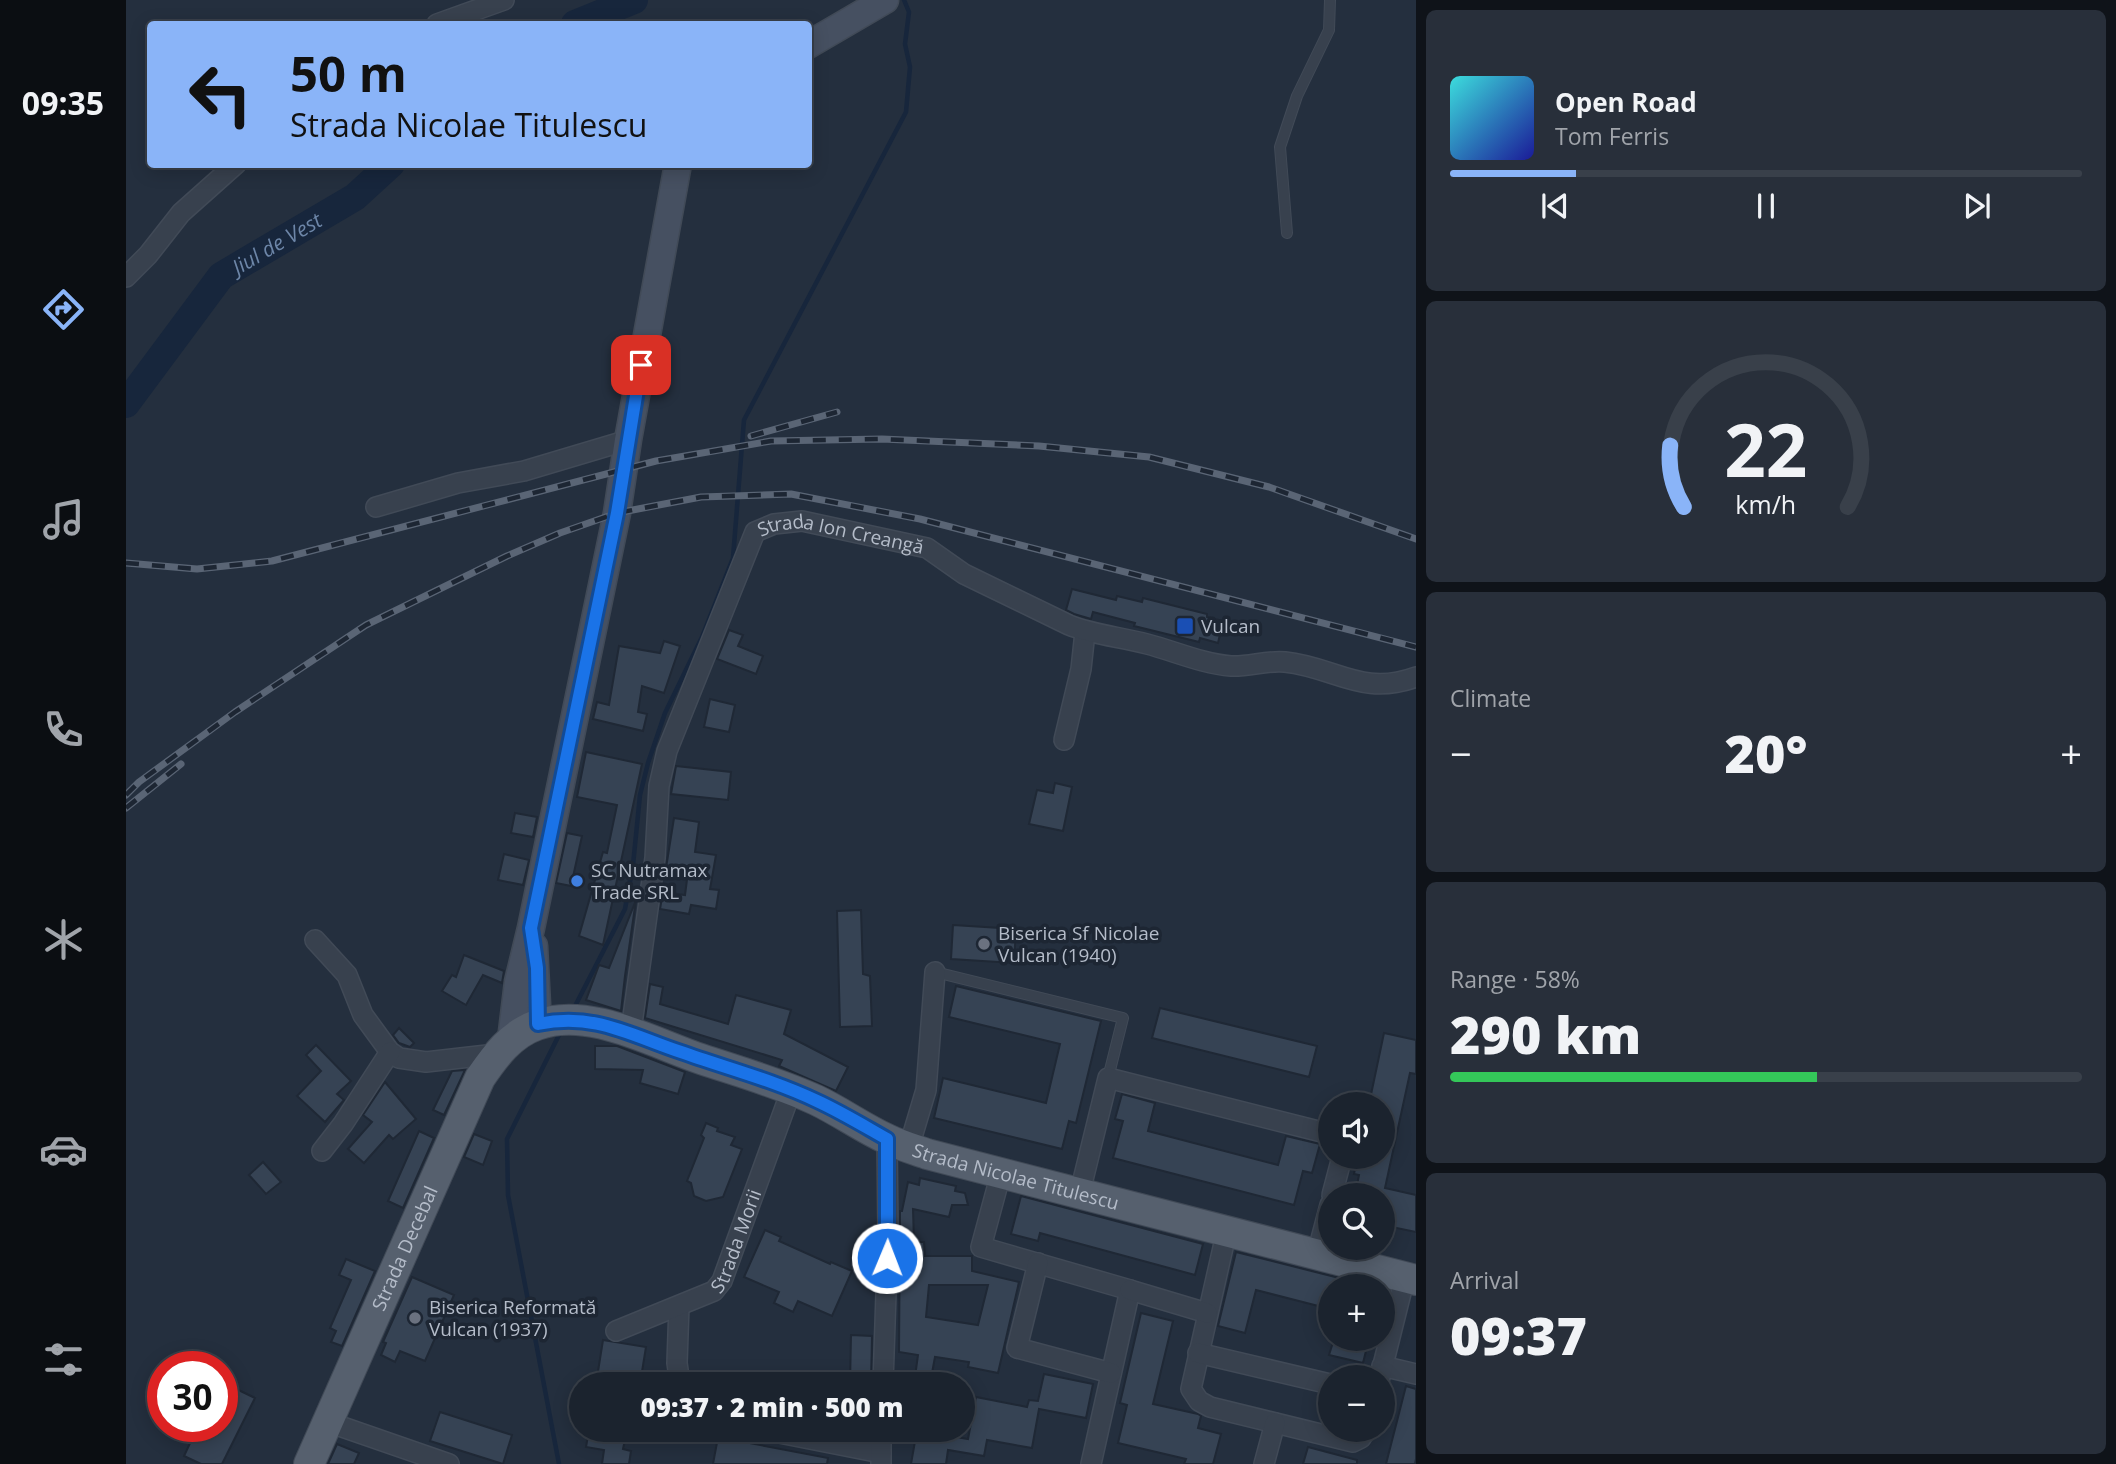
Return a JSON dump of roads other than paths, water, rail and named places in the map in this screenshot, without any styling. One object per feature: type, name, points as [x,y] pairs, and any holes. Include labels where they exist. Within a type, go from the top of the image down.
[{"type":"main road","points":[[812,44],[885,0]]},
{"type":"main road","points":[[504,1047],[617,513],[677,168]]},
{"type":"main road","points":[[504,1047],[558,1021],[537,968],[531,928]]},
{"type":"main road","name":"Strada Nicolae Titulescu","points":[[558,1021],[631,1031],[674,1050],[817,1101],[898,1143],[1001,1173],[1410,1279]]},
{"type":"main road","name":"Strada Decebal","points":[[309,1464],[472,1095],[504,1047]]},
{"type":"street","points":[[445,21],[504,0]]},
{"type":"street","points":[[126,277],[181,213],[232,168]]},
{"type":"street","points":[[376,508],[458,483],[524,471],[628,440]]},
{"type":"street","name":"Strada Ion Creangă","points":[[631,1031],[655,858],[659,786],[667,751],[755,532],[774,524],[802,521],[927,548],[964,574],[1085,632],[1144,643],[1229,666],[1284,662],[1367,684],[1386,684],[1416,677]]},
{"type":"street","points":[[1064,740],[1081,668],[1085,632]]},
{"type":"street","points":[[315,940],[347,975],[363,1015],[390,1052],[399,1058],[426,1062],[504,1047]]},
{"type":"street","points":[[883,1372],[888,1233],[898,1143],[926,1090],[935,972]]},
{"type":"street","points":[[322,1151],[344,1124],[390,1052]]},
{"type":"street","points":[[1080,1192],[1108,1078],[1318,1132]]},
{"type":"street","name":"Strada Morii","points":[[616,1331],[714,1291],[722,1281],[791,1091]]},
{"type":"street","points":[[1001,1173],[981,1247],[1207,1313]]},
{"type":"street","points":[[1227,1230],[1191,1389],[1199,1401],[1210,1407],[1318,1433]]},
{"type":"street","points":[[1038,1263],[1017,1348],[1111,1373]]},
{"type":"street","points":[[1383,1365],[1410,1279]]},
{"type":"street","points":[[1091,1464],[1130,1290]]},
{"type":"street","points":[[678,1372],[679,1306]]},
{"type":"street","points":[[1198,1353],[1318,1381]]},
{"type":"street","points":[[1395,1373],[1416,1374]]},
{"type":"street","points":[[328,1422],[449,1464]]},
{"type":"street","points":[[1264,1464],[1275,1423]]},
{"type":"street","points":[[812,1442],[881,1459]]},
{"type":"lane","points":[[1287,233],[1280,146],[1297,96],[1329,30],[1330,0]]},
{"type":"lane","points":[[935,972],[1123,1018],[1108,1078]]},
{"type":"waterway","name":"Jiul de Vest","points":[[582,21],[634,0]]},
{"type":"waterway","points":[[574,1008],[625,909],[633,865],[640,795],[648,763],[665,713],[702,637],[733,558],[744,420],[906,112],[910,67],[905,44],[909,12],[904,0]]},
{"type":"waterway","name":"Jiul de Vest","points":[[126,404],[221,276],[355,197],[387,168]]},
{"type":"waterway","points":[[559,1464],[508,1195],[507,1139],[561,1031]]},
{"type":"railway","points":[[751,436],[837,412]]},
{"type":"railway","points":[[126,563],[197,569],[272,561],[656,461],[771,441],[882,439],[1039,446],[1149,457],[1269,487],[1416,539]]},
{"type":"railway","points":[[126,795],[139,782],[235,712],[366,625],[560,533],[617,513],[701,497],[791,494],[920,519],[1416,647]]},
{"type":"railway","points":[[126,808],[181,764]]},
{"type":"place","name":"Vulcan","points":[[1185,626]]},
{"type":"place","name":"SC Nutramax Trade SRL","points":[[577,881]]},
{"type":"place","name":"Biserica Sf Nicolae Vulcan (1940)","points":[[984,944]]},
{"type":"place","name":"Biserica Reformată Vulcan (1937)","points":[[415,1318]]}]
